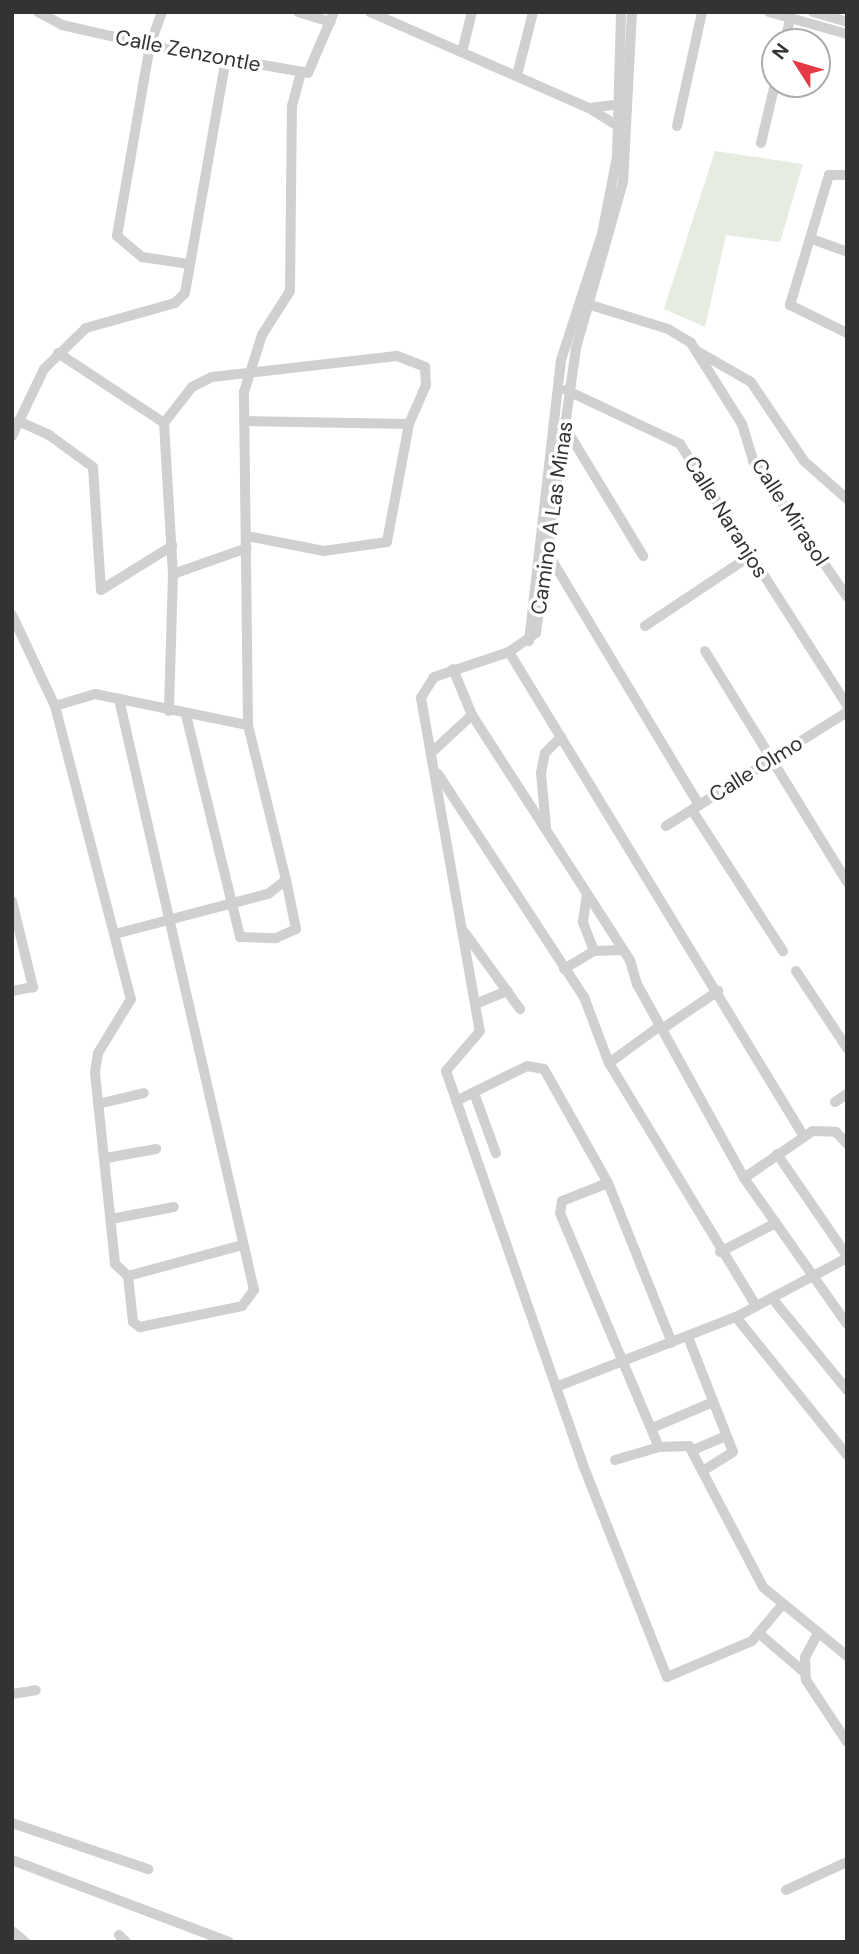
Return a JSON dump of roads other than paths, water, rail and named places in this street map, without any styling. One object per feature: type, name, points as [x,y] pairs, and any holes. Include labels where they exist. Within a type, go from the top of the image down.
[{"type":"street","name":"Calle Zenzontle","points":[[38,12],[62,25],[150,45],[301,73]]},
{"type":"street","points":[[162,12],[150,45],[117,236],[142,257],[189,264]]},
{"type":"street","points":[[186,715],[229,905],[242,939],[288,934],[299,925],[248,725],[244,421],[251,370],[291,284],[292,106],[301,73],[311,71],[332,17],[298,12]]},
{"type":"street","points":[[370,12],[589,108],[624,130]]},
{"type":"street","points":[[462,52],[472,12]]},
{"type":"street","points":[[517,75],[533,12]]},
{"type":"street","name":"Camino A Las Minas","points":[[536,608],[539,536],[557,388],[584,303],[624,130],[621,12]]},
{"type":"street","name":"Camino A Las Minas","points":[[623,104],[632,12]]},
{"type":"street","points":[[677,126],[702,12]]},
{"type":"street","points":[[769,12],[847,34]]},
{"type":"street","points":[[813,12],[836,15],[847,22]]},
{"type":"street","points":[[788,28],[790,19]]},
{"type":"street","points":[[12,436],[58,353],[97,321],[175,303],[188,286],[189,264],[226,59]]},
{"type":"street","points":[[761,143],[772,98]]},
{"type":"street","points":[[589,108],[623,104]]},
{"type":"street","points":[[847,175],[829,175],[792,311],[847,333]]},
{"type":"street","points":[[812,239],[847,253]]},
{"type":"street","points":[[584,303],[681,334],[697,351],[751,382],[804,461],[847,499]]},
{"type":"street","name":"Camino A Las Minas","points":[[509,652],[529,641],[547,553],[584,303]]},
{"type":"street","name":"Calle Mirasol","points":[[697,351],[742,424],[753,461],[847,597]]},
{"type":"street","points":[[58,353],[164,423]]},
{"type":"street","points":[[169,710],[173,574],[164,423],[197,383],[251,370],[410,359],[425,367],[426,380],[409,424],[387,542],[313,551],[247,536]]},
{"type":"street","name":"Calle Naranjos","points":[[557,388],[570,390],[674,439],[847,705]]},
{"type":"street","points":[[18,421],[50,435],[93,467],[101,590],[172,546]]},
{"type":"street","points":[[244,421],[409,424]]},
{"type":"street","points":[[565,427],[643,556]]},
{"type":"street","points":[[539,536],[695,807],[783,951]]},
{"type":"street","points":[[173,574],[247,548]]},
{"type":"street","points":[[645,626],[750,556]]},
{"type":"street","points":[[12,615],[55,706],[131,1004],[96,1059],[98,1104],[116,1269],[128,1276],[242,1245]]},
{"type":"street","points":[[705,651],[847,882]]},
{"type":"street","points":[[782,1605],[761,1635],[667,1678],[556,1387],[456,1101],[447,1064],[478,1037],[465,932],[432,752],[424,686],[453,669],[509,652],[718,991],[803,1135]]},
{"type":"street","points":[[453,669],[472,715],[623,950],[661,1028],[744,1178],[809,1279],[847,1324]]},
{"type":"street","points":[[55,706],[94,694],[186,715],[248,725]]},
{"type":"street","points":[[119,699],[173,918],[242,1245],[254,1290],[242,1306],[137,1326],[128,1276]]},
{"type":"street","name":"Calle Olmo","points":[[666,826],[847,712]]},
{"type":"street","points":[[432,752],[472,715]]},
{"type":"street","points":[[546,827],[549,811],[541,773],[545,753],[561,737]]},
{"type":"street","points":[[436,771],[584,997],[609,1063],[720,1252],[756,1306]]},
{"type":"street","points":[[115,934],[268,894],[286,880]]},
{"type":"street","points":[[587,895],[583,922],[594,951]]},
{"type":"street","points":[[12,901],[33,987],[12,990]]},
{"type":"street","points":[[465,932],[520,1009]]},
{"type":"street","points":[[564,969],[594,951],[623,950]]},
{"type":"street","points":[[796,971],[847,1048]]},
{"type":"street","points":[[475,1004],[508,991]]},
{"type":"street","points":[[609,1063],[718,991]]},
{"type":"street","points":[[456,1101],[527,1066],[541,1067],[608,1183],[672,1343]]},
{"type":"street","points":[[98,1104],[145,1093]]},
{"type":"street","points":[[474,1093],[496,1153]]},
{"type":"street","points":[[835,1102],[847,1094]]},
{"type":"street","points":[[744,1178],[803,1135],[828,1130],[847,1144]]},
{"type":"street","points":[[106,1158],[156,1149]]},
{"type":"street","points":[[556,1387],[736,1317],[847,1257],[777,1154]]},
{"type":"street","points":[[608,1183],[562,1201],[560,1213],[620,1363],[659,1447]]},
{"type":"street","points":[[111,1219],[174,1207]]},
{"type":"street","points":[[720,1252],[774,1224]]},
{"type":"street","points":[[772,1298],[847,1390]]},
{"type":"street","points":[[736,1317],[847,1455]]},
{"type":"street","points":[[688,1337],[733,1454],[702,1471]]},
{"type":"street","points":[[652,1428],[713,1402]]},
{"type":"street","points":[[693,1450],[726,1436]]},
{"type":"street","points":[[615,1460],[680,1443],[693,1450],[763,1587],[847,1656]]},
{"type":"street","points":[[804,1672],[818,1633]]},
{"type":"street","points":[[761,1635],[804,1672],[815,1699],[847,1742]]},
{"type":"street","points":[[12,1694],[36,1690]]},
{"type":"street","points":[[12,1823],[148,1869]]},
{"type":"street","points":[[12,1860],[229,1942]]},
{"type":"street","points":[[786,1890],[847,1862]]}]
